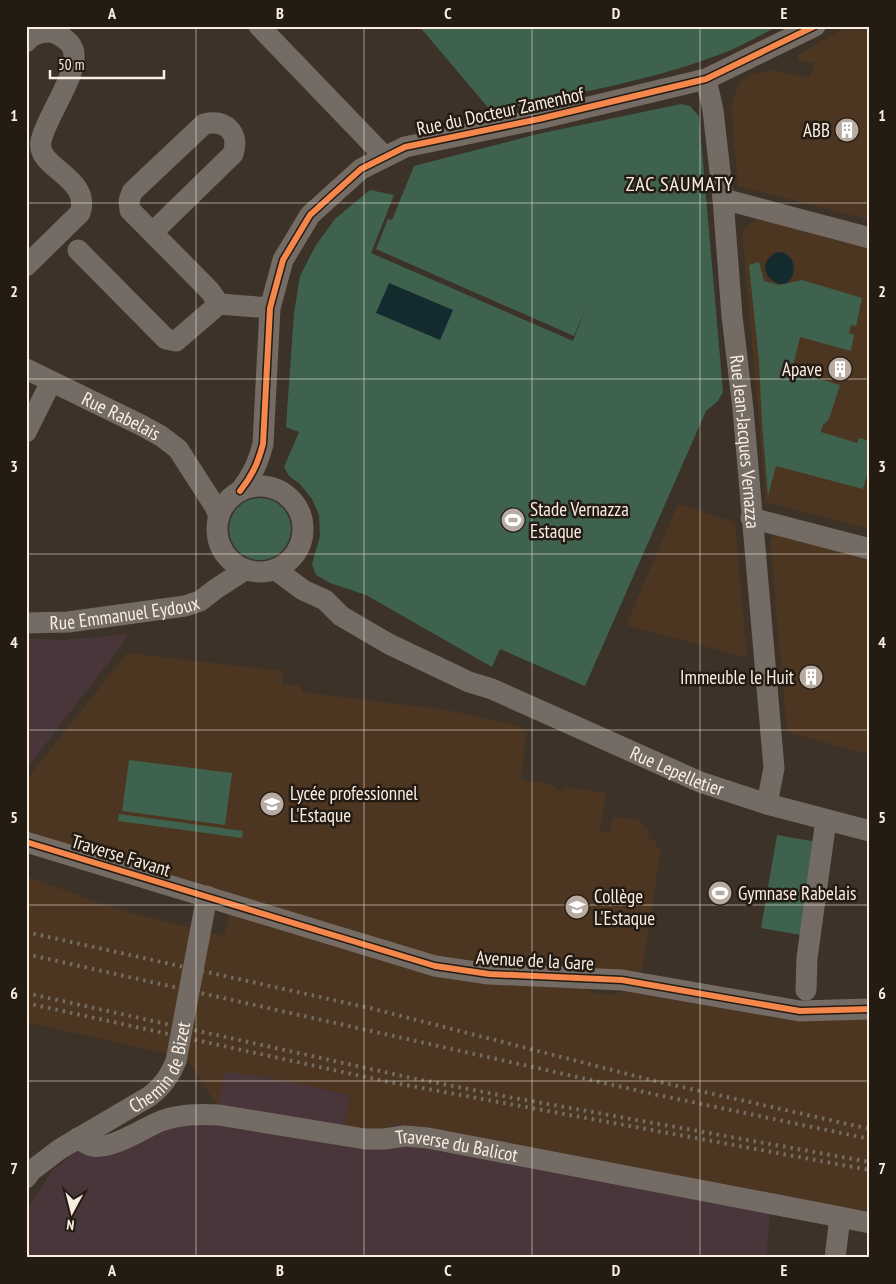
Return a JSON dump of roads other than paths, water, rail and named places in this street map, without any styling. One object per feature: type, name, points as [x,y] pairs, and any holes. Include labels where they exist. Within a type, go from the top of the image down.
[{"type":"street","points":[[259,26],[385,157]]},
{"type":"street","name":"Rue du Docteur Zamenhof","points":[[237,493],[252,476],[259,462],[263,444],[270,308],[283,260],[310,216],[361,169],[405,148],[706,79],[815,26]]},
{"type":"street","points":[[26,42],[29,38],[40,32],[52,29],[70,44],[75,55],[70,77],[45,129],[40,144],[42,152],[67,176],[82,195],[84,204],[80,213],[26,266]]},
{"type":"street","name":"Rue Jean-Jacques Vernazza","points":[[706,79],[712,110],[723,199],[774,768],[766,804]]},
{"type":"street","points":[[153,232],[233,154],[236,144],[234,135],[222,124],[214,122],[204,124],[132,192],[129,201],[130,210],[210,291],[219,304]]},
{"type":"street","points":[[723,199],[870,238]]},
{"type":"street","points":[[78,250],[166,339],[176,342],[219,304],[270,308]]},
{"type":"street","name":"Rue Rabelais","points":[[26,369],[161,436],[178,449],[219,516]]},
{"type":"street","points":[[26,432],[51,382]]},
{"type":"street","name":"Rue du Docteur Zamenhof","points":[[263,444],[276,482],[283,492]]},
{"type":"street","points":[[200,483],[237,493]]},
{"type":"street","points":[[257,486],[266,486],[283,492],[298,507],[304,527],[300,547],[295,556],[276,570],[260,573],[245,570],[233,563],[224,553],[219,541],[217,528],[219,516],[225,504],[237,493],[257,486]]},
{"type":"street","points":[[751,518],[870,549]]},
{"type":"street","name":"Rue Emmanuel Eydoux","points":[[217,588],[224,553]]},
{"type":"street","name":"Rue Lepelletier","points":[[295,556],[305,579],[341,616],[389,644],[469,682],[492,688],[700,782],[766,804],[870,831]]},
{"type":"street","name":"Rue Emmanuel Eydoux","points":[[26,623],[68,622],[173,608],[200,601],[245,570]]},
{"type":"street","name":"Rue Lepelletier","points":[[276,570],[303,590],[325,600]]},
{"type":"street","points":[[806,990],[807,958],[826,820]]},
{"type":"street","name":"Traverse Favant","points":[[26,842],[206,896]]},
{"type":"street","name":"Avenue de la Gare","points":[[206,896],[435,966],[489,974],[622,980],[800,1011],[870,1008]]},
{"type":"street","name":"Chemin de Bizet","points":[[26,1178],[31,1171],[46,1159],[150,1096],[161,1088],[169,1078],[176,1061],[206,896]]},
{"type":"street","name":"Traverse du Balicot","points":[[78,1138],[92,1146],[103,1146],[162,1121],[180,1116],[196,1114],[219,1115],[335,1136],[365,1139],[405,1136],[428,1138],[870,1223]]},
{"type":"street","points":[[835,1258],[840,1217]]},
{"type":"water","points":[[777,252],[791,258],[793,272],[791,279],[786,283],[780,284],[772,280],[766,272],[767,261]]},
{"type":"water","points":[[389,283],[453,310],[440,340],[376,313]]},
{"type":"railway","points":[[26,932],[374,1009],[651,1080],[870,1129]]},
{"type":"railway","points":[[26,954],[658,1095],[870,1139]]},
{"type":"railway","points":[[26,993],[407,1077],[870,1162]]},
{"type":"railway","points":[[26,1003],[384,1081],[870,1170]]},
{"type":"place","name":"ABB","points":[[847,130]]},
{"type":"place","name":"Apave","points":[[840,369]]},
{"type":"place","name":"Stade Vernazza Estaque","points":[[513,520]]},
{"type":"place","name":"Immeuble le Huit","points":[[811,677]]},
{"type":"place","name":"Lycée professionnel L'Estaque","points":[[272,804]]},
{"type":"place","name":"Gymnase Rabelais","points":[[720,893]]},
{"type":"place","name":"Collège L'Estaque","points":[[577,907]]},
{"type":"district","name":"ZAC SAUMATY","points":[[680,184]]}]
